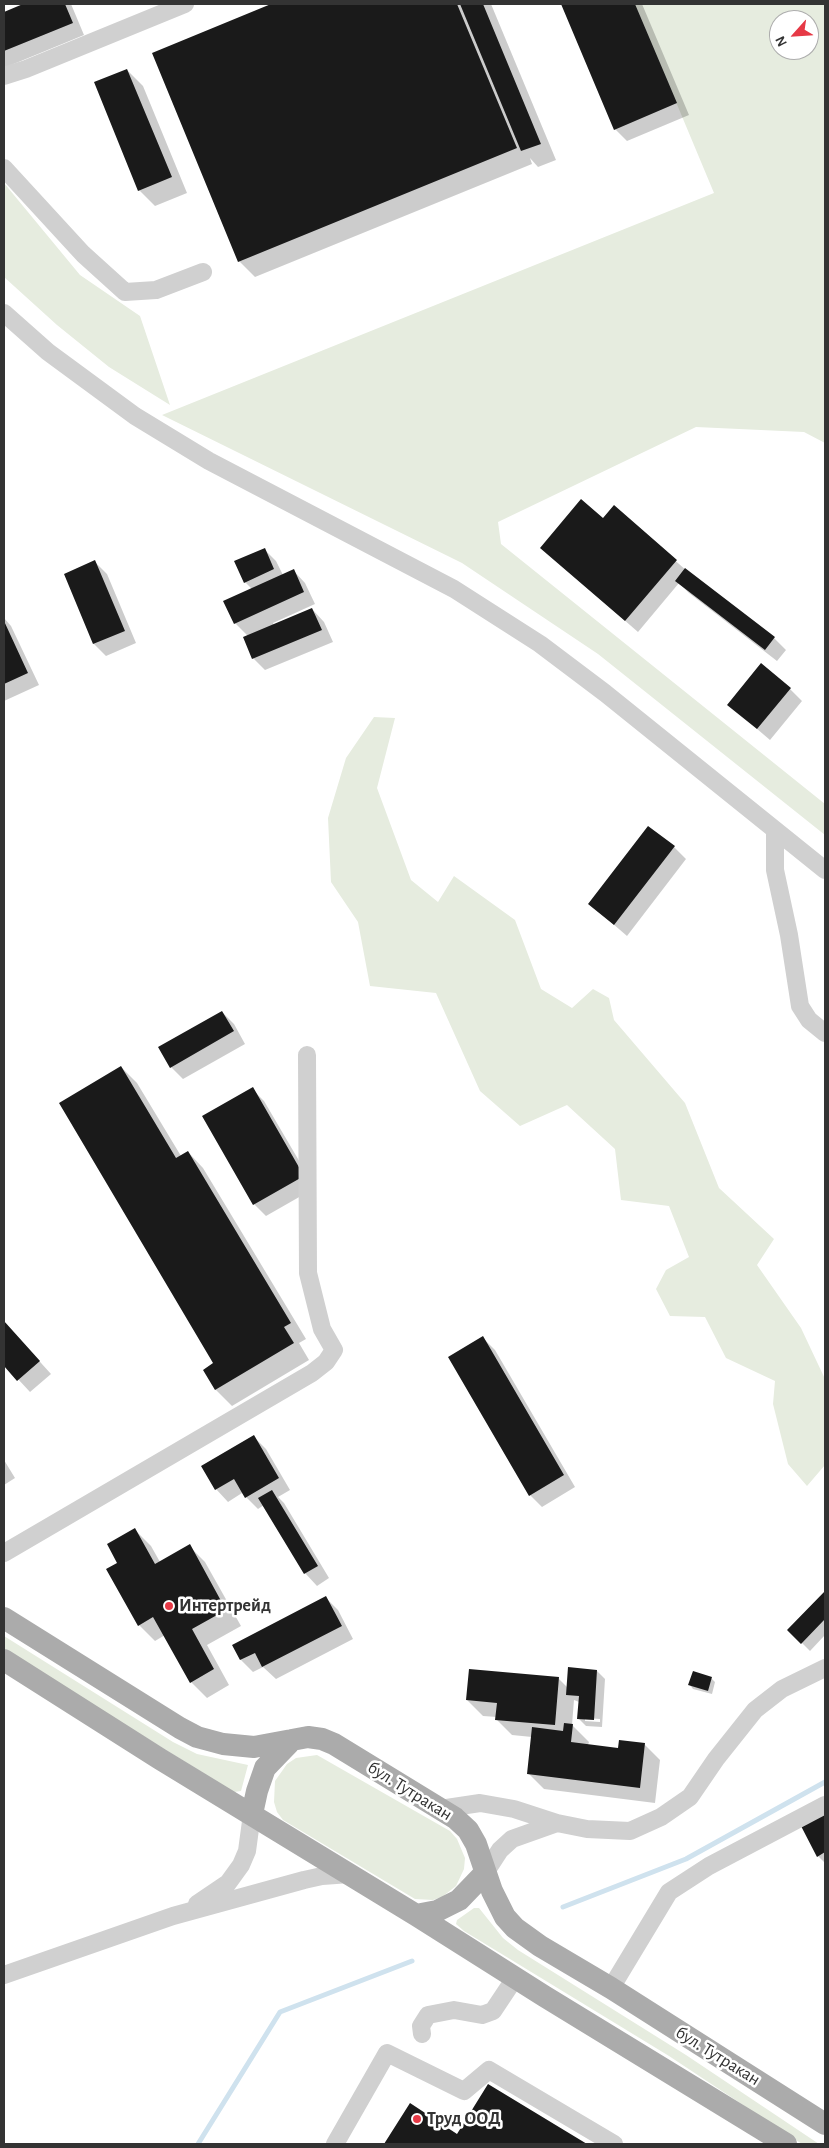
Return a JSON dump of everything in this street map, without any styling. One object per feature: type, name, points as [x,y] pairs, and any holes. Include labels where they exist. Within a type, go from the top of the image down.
[{"type":"main road","name":"бул. Тутракан","points":[[4,1618],[180,1728],[197,1736],[223,1744],[254,1747],[308,1737],[334,1744],[455,1818],[468,1830],[476,1844],[485,1873],[505,1917],[515,1928],[546,1950],[611,1988],[825,2124]]},
{"type":"main road","points":[[4,1660],[160,1760],[350,1874],[515,1978],[786,2144]]},
{"type":"main road","points":[[252,1814],[265,1768],[292,1740]]},
{"type":"main road","points":[[416,1915],[437,1911],[460,1900],[485,1873]]},
{"type":"street","points":[[4,76],[26,69],[186,4]]},
{"type":"street","points":[[4,168],[83,254],[124,292],[156,290],[203,272]]},
{"type":"street","points":[[4,313],[48,352],[135,416],[209,461],[454,589],[540,644],[605,693],[825,870]]},
{"type":"street","points":[[775,830],[775,870],[789,935],[800,1006],[810,1020],[825,1033]]},
{"type":"street","points":[[4,1554],[312,1373],[326,1362],[334,1350],[322,1328],[308,1273],[307,1055]]},
{"type":"street","points":[[440,1809],[480,1802],[514,1809],[557,1823],[609,1832],[630,1831],[661,1817],[690,1797],[716,1759],[755,1710],[782,1689],[825,1668]]},
{"type":"street","points":[[611,1988],[669,1892],[709,1866],[825,1805]]},
{"type":"street","points":[[173,1916],[205,1900],[228,1883],[247,1851],[252,1814]]},
{"type":"street","points":[[485,1873],[500,1850],[512,1838],[557,1823]]},
{"type":"street","points":[[4,1975],[173,1916],[304,1880],[322,1876],[350,1874]]},
{"type":"street","points":[[422,2034],[421,2026],[428,2014],[454,2010],[482,2015],[493,2011],[515,1978]]},
{"type":"street","points":[[335,2144],[387,2052],[464,2091],[488,2070],[614,2144]]},
{"type":"shaded area","points":[[635,4],[825,4],[825,443],[804,432],[696,427],[498,522],[501,544],[825,804],[825,835],[598,654],[462,563],[162,415],[714,193]]},
{"type":"shaded area","points":[[4,183],[80,275],[140,316],[170,405],[109,367],[57,325],[4,277]]},
{"type":"shaded area","points":[[374,717],[395,718],[377,788],[411,880],[438,902],[454,876],[515,920],[541,989],[572,1008],[593,989],[609,998],[614,1020],[685,1103],[719,1188],[774,1239],[757,1265],[801,1328],[825,1379],[825,1465],[807,1486],[788,1464],[773,1404],[775,1381],[726,1358],[705,1317],[670,1316],[656,1289],[666,1270],[689,1257],[669,1206],[621,1200],[615,1149],[567,1105],[520,1126],[480,1091],[436,993],[370,986],[358,922],[331,882],[328,818],[346,758]]},
{"type":"shaded area","points":[[4,1636],[173,1742],[197,1754],[248,1765],[241,1791],[234,1792],[4,1650]]},
{"type":"shaded area","points":[[317,1755],[450,1831],[457,1839],[465,1858],[464,1869],[456,1886],[442,1897],[433,1900],[415,1899],[283,1820],[277,1812],[274,1802],[275,1781],[287,1764],[296,1758]]},
{"type":"shaded area","points":[[474,1908],[479,1908],[503,1938],[518,1950],[686,2055],[819,2144],[802,2144],[669,2056],[464,1931],[456,1924],[457,1920]]},
{"type":"building","points":[[23,4],[65,4],[73,23],[4,51],[4,12]]},
{"type":"building","points":[[271,4],[457,4],[517,148],[238,262],[152,53]]},
{"type":"building","points":[[460,4],[483,4],[541,144],[521,151]]},
{"type":"building","points":[[561,4],[635,4],[677,103],[614,130]]},
{"type":"building","points":[[127,69],[172,177],[138,191],[94,82]]},
{"type":"building","points":[[581,499],[603,518],[614,505],[677,560],[625,621],[540,548]]},
{"type":"building","points":[[265,548],[274,569],[244,583],[234,561]]},
{"type":"building","points":[[95,560],[125,631],[93,644],[64,574]]},
{"type":"building","points":[[685,568],[775,637],[765,650],[675,581]]},
{"type":"building","points":[[294,569],[304,592],[234,624],[223,601]]},
{"type":"building","points":[[312,608],[322,630],[252,659],[243,637]]},
{"type":"building","points":[[4,621],[28,673],[4,684]]},
{"type":"building","points":[[761,663],[791,688],[757,729],[727,705]]},
{"type":"building","points":[[648,826],[675,846],[614,925],[588,904]]},
{"type":"building","points":[[222,1011],[234,1031],[170,1068],[158,1047]]},
{"type":"building","points":[[121,1066],[176,1158],[188,1151],[291,1323],[284,1327],[294,1343],[215,1390],[203,1370],[213,1363],[59,1103]]},
{"type":"building","points":[[253,1087],[304,1176],[253,1205],[202,1116]]},
{"type":"building","points":[[4,1321],[40,1361],[17,1381],[4,1366]]},
{"type":"building","points":[[483,1336],[564,1475],[529,1496],[448,1357]]},
{"type":"building","points":[[254,1435],[279,1478],[245,1498],[234,1479],[215,1490],[201,1466]]},
{"type":"building","points":[[272,1490],[318,1566],[304,1574],[258,1498]]},
{"type":"building","points":[[135,1528],[155,1564],[190,1544],[226,1610],[192,1629],[214,1669],[190,1683],[153,1617],[138,1626],[106,1569],[117,1563],[107,1544]]},
{"type":"building","points":[[825,1591],[825,1619],[801,1644],[787,1630]]},
{"type":"building","points":[[326,1596],[342,1626],[262,1667],[255,1653],[240,1660],[232,1645]]},
{"type":"building","points":[[568,1667],[597,1670],[594,1720],[577,1719],[579,1696],[566,1695]]},
{"type":"building","points":[[469,1669],[559,1677],[555,1725],[495,1720],[497,1703],[466,1700]]},
{"type":"building","points":[[693,1671],[712,1677],[708,1691],[688,1685]]},
{"type":"building","points":[[564,1723],[573,1724],[571,1742],[618,1748],[619,1740],[645,1743],[640,1788],[527,1774],[532,1727],[563,1731]]},
{"type":"building","points":[[825,1812],[825,1852],[817,1857],[801,1826]]},
{"type":"building","points":[[488,2084],[587,2144],[384,2144],[410,2103],[457,2134]]},
{"type":"waterway","points":[[563,1907],[686,1859],[825,1782]]},
{"type":"waterway","points":[[198,2144],[280,2012],[412,1961]]},
{"type":"place","name":"Интертрейд","points":[[169,1606]]},
{"type":"place","name":"Труд ООД","points":[[417,2119]]}]
